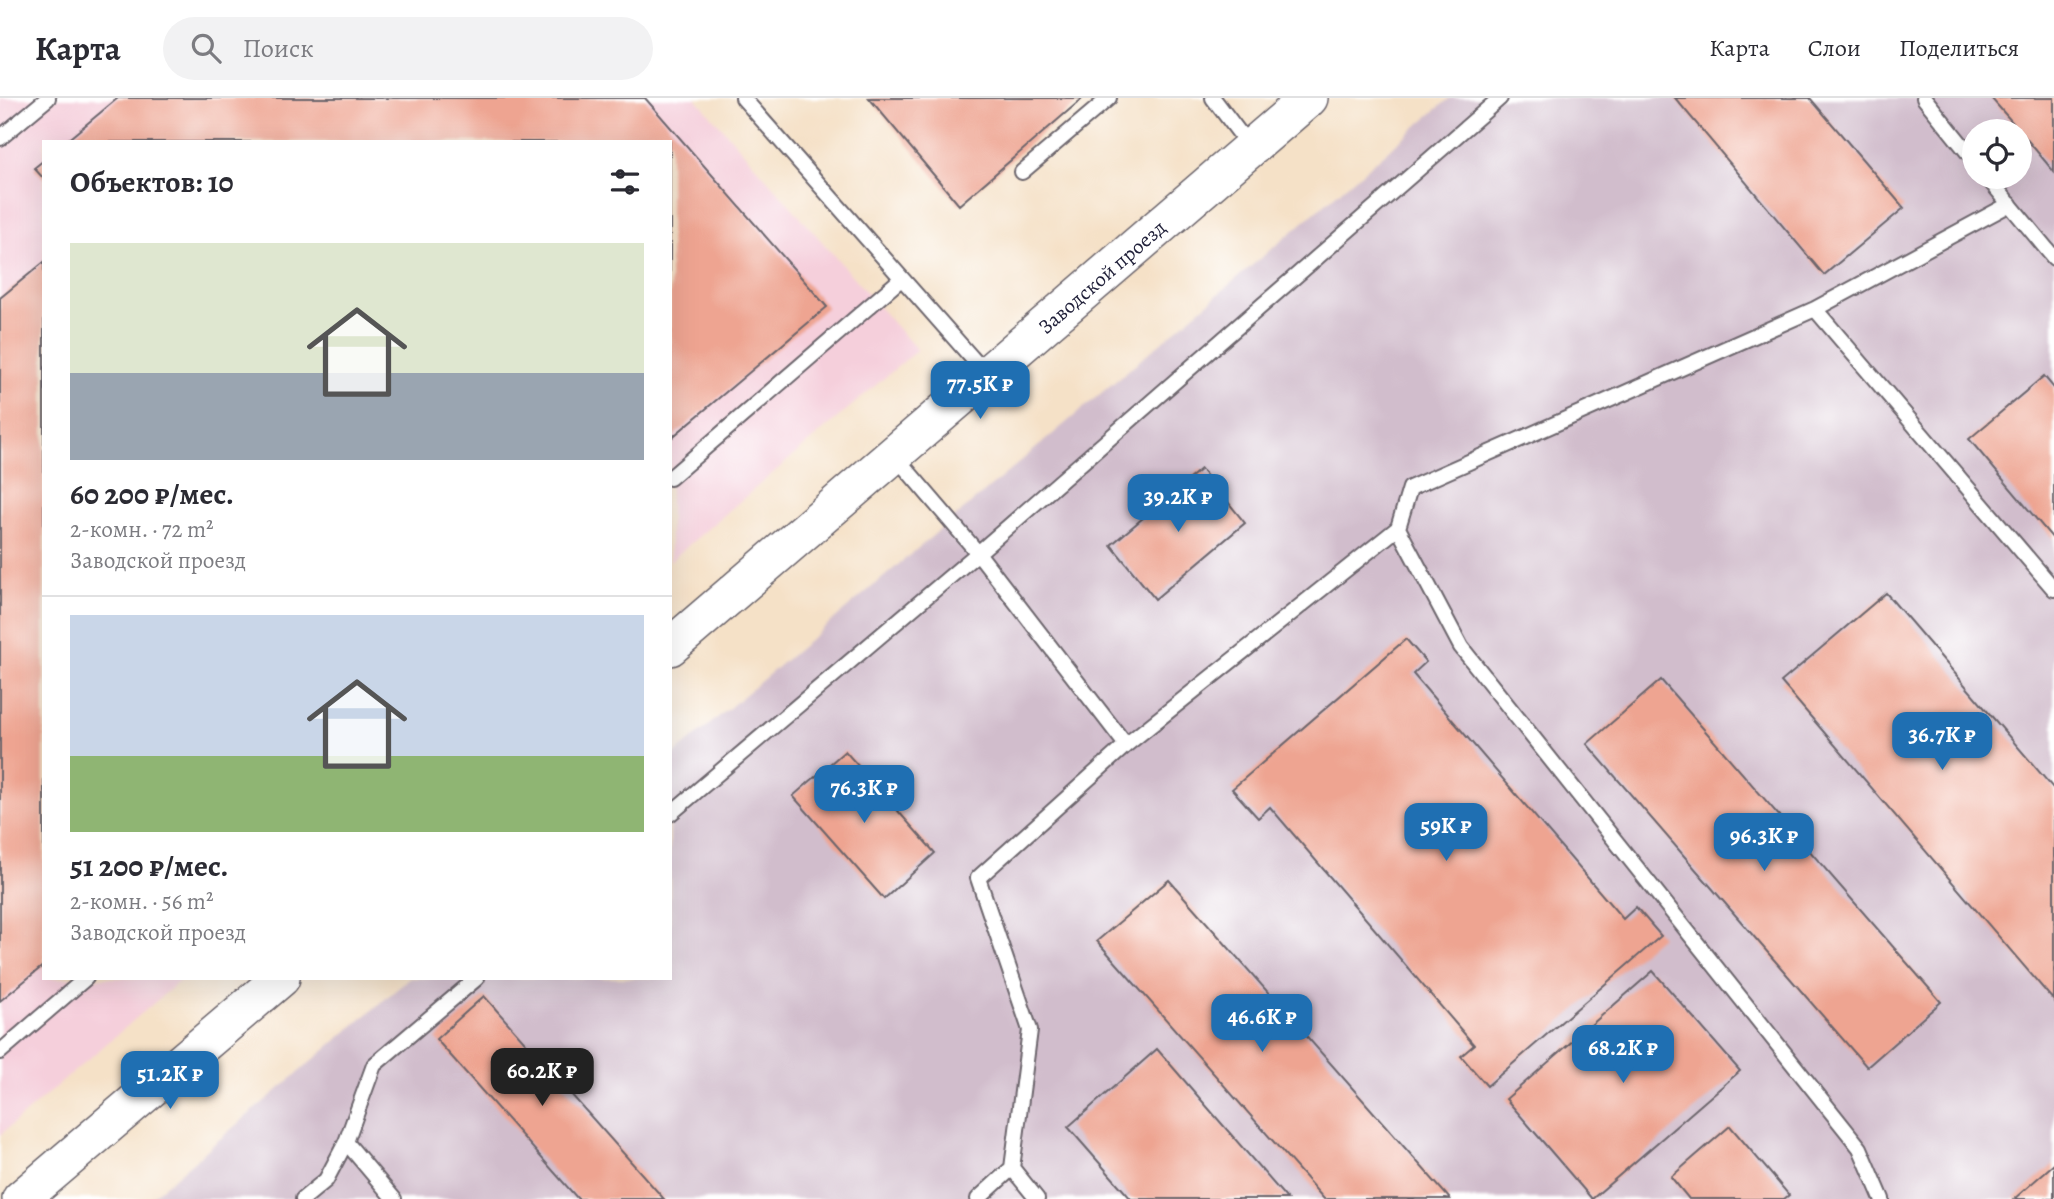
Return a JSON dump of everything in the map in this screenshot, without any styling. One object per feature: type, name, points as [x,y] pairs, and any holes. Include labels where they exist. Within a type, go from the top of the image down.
[{"type":"street","name":"Заводской проезд","points":[[672,645],[1309,98]]},
{"type":"street","points":[[21,1199],[279,980]]},
{"type":"lane","points":[[0,138],[48,98]]},
{"type":"lane","points":[[743,98],[988,376]]},
{"type":"lane","points":[[1022,172],[1109,98]]},
{"type":"lane","points":[[1213,98],[1251,149]]},
{"type":"lane","points":[[672,812],[978,553],[1500,98]]},
{"type":"lane","points":[[1924,98],[1962,145]]},
{"type":"lane","points":[[1997,189],[2054,258]]},
{"type":"lane","points":[[978,1199],[1012,1168],[1030,1030],[978,878],[1126,745],[1398,528],[1410,488],[1815,309],[2010,204]]},
{"type":"lane","points":[[672,476],[901,279]]},
{"type":"lane","points":[[1815,309],[2054,589]]},
{"type":"lane","points":[[895,456],[978,553],[1126,745]]},
{"type":"lane","points":[[1398,528],[1461,647],[1860,1148],[1882,1199]]},
{"type":"lane","points":[[0,1052],[84,980]]},
{"type":"lane","points":[[303,1199],[326,1180],[346,1142],[374,1065],[475,980]]},
{"type":"lane","points":[[346,1142],[394,1199]]},
{"type":"lane","points":[[1012,1168],[1037,1199]]},
{"type":"shaded area","points":[[696,98],[917,350],[672,559],[672,140],[42,140],[42,980],[181,980],[0,1135],[0,99]]},
{"type":"shaded area","points":[[1450,98],[2054,98],[2054,1199],[149,1199],[408,980],[672,980],[672,756]]},
{"type":"building","points":[[118,98],[645,98],[827,307],[672,437],[672,140],[67,140]]},
{"type":"building","points":[[869,98],[1083,98],[959,205]]},
{"type":"building","points":[[1675,98],[1810,98],[1904,208],[1824,275]]},
{"type":"building","points":[[1991,98],[2054,98],[2054,172],[2032,145],[2032,119],[2009,119]]},
{"type":"building","points":[[42,162],[42,177],[34,168]]},
{"type":"building","points":[[42,264],[42,967],[0,1001],[0,298]]},
{"type":"building","points":[[2044,376],[2054,388],[2054,540],[1969,439]]},
{"type":"building","points":[[1201,469],[1245,523],[1155,599],[1111,545]]},
{"type":"building","points":[[1886,593],[2054,789],[2054,1001],[1781,682]]},
{"type":"building","points":[[1406,639],[1426,662],[1413,674],[1623,919],[1636,907],[1661,936],[1487,1086],[1461,1056],[1474,1045],[1270,807],[1258,818],[1232,789]]},
{"type":"building","points":[[1661,680],[1941,1002],[1867,1067],[1587,744]]},
{"type":"building","points":[[845,751],[935,853],[884,899],[793,796]]},
{"type":"building","points":[[1169,880],[1450,1199],[1324,1199],[1097,941]]},
{"type":"building","points":[[1653,971],[1740,1071],[1592,1199],[1506,1099]]},
{"type":"building","points":[[484,996],[664,1199],[578,1199],[436,1039]]},
{"type":"building","points":[[1157,1049],[1287,1199],[1131,1199],[1068,1127]]},
{"type":"building","points":[[1730,1126],[1789,1195],[1784,1199],[1689,1199],[1671,1177]]},
{"type":"building","points":[[2054,1164],[2054,1199],[2014,1199]]}]
